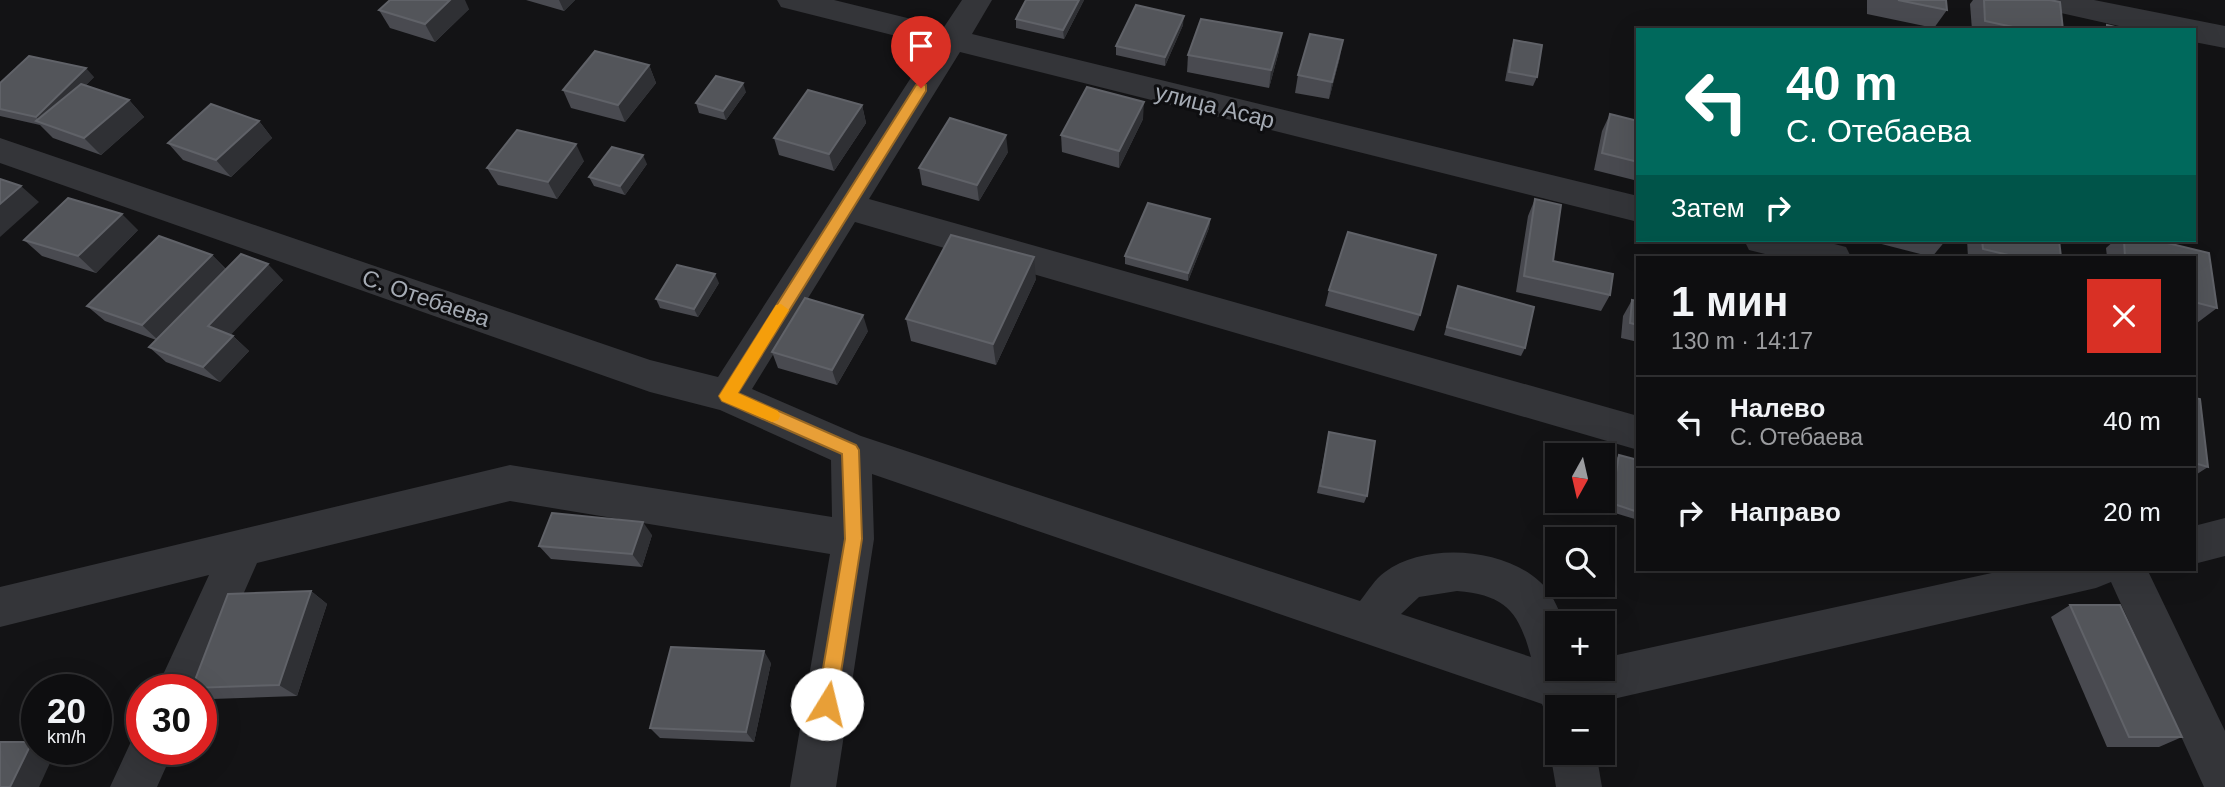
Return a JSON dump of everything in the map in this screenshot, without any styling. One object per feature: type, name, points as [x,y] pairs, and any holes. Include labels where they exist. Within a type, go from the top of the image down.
[{"type":"street","name":"улица Асар","points":[[792,0],[1636,209]]},
{"type":"street","points":[[727,396],[977,0]]},
{"type":"street","points":[[2045,0],[2178,28]]},
{"type":"street","points":[[2196,31],[2225,37]]},
{"type":"street","name":"С. Отебаева","points":[[0,150],[650,376],[727,396],[850,450],[1369,624],[1556,695]]},
{"type":"street","points":[[847,206],[1636,431]]},
{"type":"street","points":[[1770,242],[1829,256]]},
{"type":"street","points":[[813,787],[853,539],[850,450]]},
{"type":"street","points":[[0,607],[510,483],[853,539]]},
{"type":"street","points":[[2196,544],[2225,537]]},
{"type":"street","points":[[185,674],[243,548]]},
{"type":"street","points":[[1576,695],[2088,571]]},
{"type":"street","points":[[2127,571],[2225,781]]},
{"type":"street","points":[[1369,624],[1403,584],[1436,574],[1482,572],[1519,592],[1537,610],[1563,695]]},
{"type":"street","points":[[133,787],[143,765]]},
{"type":"street","points":[[1575,765],[1579,787]]},
{"type":"building","points":[[390,0],[450,0],[425,24],[379,10]]},
{"type":"building","points":[[1026,0],[1079,0],[1063,30],[1016,19]]},
{"type":"building","points":[[1898,0],[1946,0],[1947,10]]},
{"type":"building","points":[[1984,0],[2050,0],[2060,2],[2063,28],[2018,28],[1985,21]]},
{"type":"building","points":[[1136,5],[1184,16],[1165,57],[1116,46]]},
{"type":"building","points":[[1201,19],[1282,33],[1271,70],[1188,55]]},
{"type":"building","points":[[1310,34],[1343,40],[1332,82],[1298,75]]},
{"type":"building","points":[[1514,40],[1542,45],[1537,77],[1509,72]]},
{"type":"building","points":[[595,51],[649,65],[618,105],[563,90]]},
{"type":"building","points":[[29,56],[86,68],[36,117],[0,109],[0,83]]},
{"type":"building","points":[[716,76],[743,83],[723,111],[696,103]]},
{"type":"building","points":[[81,84],[129,100],[84,138],[36,121]]},
{"type":"building","points":[[1087,87],[1144,102],[1119,151],[1061,135]]},
{"type":"building","points":[[808,90],[862,105],[829,154],[774,138]]},
{"type":"building","points":[[211,104],[259,121],[216,160],[168,143]]},
{"type":"building","points":[[1610,114],[1636,120],[1636,162],[1602,153]]},
{"type":"building","points":[[950,118],[1006,135],[977,185],[919,168]]},
{"type":"building","points":[[517,130],[576,144],[548,182],[487,168]]},
{"type":"building","points":[[612,147],[643,155],[620,186],[589,177]]},
{"type":"building","points":[[0,179],[21,186],[0,204]]},
{"type":"building","points":[[68,198],[122,214],[78,256],[24,240]]},
{"type":"building","points":[[1535,199],[1561,205],[1553,261],[1613,274],[1610,295],[1524,276]]},
{"type":"building","points":[[1148,203],[1210,219],[1188,273],[1125,256]]},
{"type":"building","points":[[1348,232],[1436,255],[1420,315],[1329,290]]},
{"type":"building","points":[[951,235],[1034,257],[993,344],[906,319]]},
{"type":"building","points":[[159,236],[212,255],[142,325],[87,306]]},
{"type":"building","points":[[1982,242],[2059,242],[2061,256],[2013,256],[1983,249]]},
{"type":"building","points":[[2124,242],[2163,242],[2209,253],[2217,308],[2196,303],[2196,256],[2125,256]]},
{"type":"building","points":[[241,254],[268,264],[208,326],[233,336],[203,367],[149,347]]},
{"type":"building","points":[[677,265],[715,274],[694,309],[656,299]]},
{"type":"building","points":[[1458,286],[1534,307],[1525,348],[1447,327]]},
{"type":"building","points":[[805,298],[863,315],[832,370],[772,352]]},
{"type":"building","points":[[1632,300],[1636,301],[1636,324],[1630,323]]},
{"type":"building","points":[[2196,398],[2200,399],[2208,467],[2196,464]]},
{"type":"building","points":[[1329,432],[1375,441],[1367,496],[1320,486]]},
{"type":"building","points":[[1619,455],[1636,459],[1636,511],[1615,504]]},
{"type":"building","points":[[552,513],[643,522],[632,554],[539,546]]},
{"type":"building","points":[[311,591],[279,685],[217,687],[217,674],[197,674],[228,594]]},
{"type":"building","points":[[2070,605],[2120,605],[2182,737],[2129,737]]},
{"type":"building","points":[[671,647],[764,651],[746,732],[650,728]]},
{"type":"building","points":[[0,742],[21,742],[21,764],[10,787],[0,787]]},
{"type":"slow traffic","points":[[772,416],[727,396],[781,310]]},
{"type":"route","points":[[827,704],[853,539],[850,450],[727,396],[921,88]]}]
